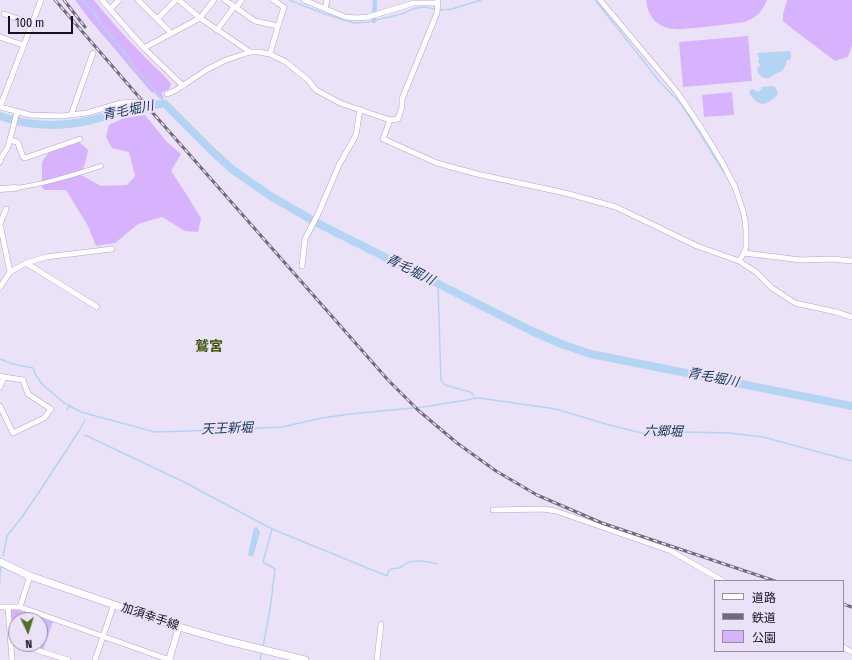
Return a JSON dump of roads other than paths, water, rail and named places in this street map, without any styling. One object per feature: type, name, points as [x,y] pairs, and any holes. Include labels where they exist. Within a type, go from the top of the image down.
[{"type":"main road","name":"加須幸手線","points":[[0,562],[30,576],[179,627],[305,660]]},
{"type":"street","points":[[41,0],[0,107],[17,113],[30,115],[71,116],[117,104],[139,102]]},
{"type":"street","points":[[102,0],[144,48],[183,86]]},
{"type":"street","points":[[110,10],[119,0]]},
{"type":"street","points":[[138,0],[171,34]]},
{"type":"street","points":[[157,19],[176,0]]},
{"type":"street","points":[[179,0],[200,18],[250,52]]},
{"type":"street","points":[[144,48],[200,18],[214,0]]},
{"type":"street","points":[[224,0],[255,21],[278,26]]},
{"type":"street","points":[[217,30],[242,0]]},
{"type":"street","points":[[270,54],[284,7],[273,0]]},
{"type":"street","points":[[167,94],[226,60],[250,52],[259,52],[270,54],[286,62],[308,80],[316,90],[340,102],[390,120],[398,119],[402,107],[402,99],[437,13],[438,1],[414,3],[368,17],[357,18],[346,17],[325,9],[315,3],[304,0]]},
{"type":"street","points":[[325,9],[327,0]]},
{"type":"street","points":[[600,0],[677,92],[722,162],[735,187],[743,211],[746,230],[746,247],[739,261]]},
{"type":"street","points":[[4,14],[32,24]]},
{"type":"street","points":[[0,37],[24,45]]},
{"type":"street","points":[[71,116],[93,53]]},
{"type":"street","points":[[302,266],[305,242],[339,165],[356,135],[360,109]]},
{"type":"street","points":[[0,162],[8,147],[17,113]]},
{"type":"street","points":[[390,120],[383,139],[437,163],[477,174],[565,193],[616,207],[697,246],[739,261],[756,272],[772,288],[795,303],[852,317]]},
{"type":"street","points":[[10,140],[17,142],[23,157],[25,158],[80,139]]},
{"type":"street","points":[[0,189],[37,184],[70,176],[101,166]]},
{"type":"street","points":[[6,209],[0,224],[10,272]]},
{"type":"street","points":[[0,287],[10,272],[26,263],[46,257],[112,249]]},
{"type":"street","points":[[744,253],[801,260],[832,259],[852,261]]},
{"type":"street","points":[[26,263],[98,307]]},
{"type":"street","points":[[0,387],[2,376],[23,380],[28,394],[52,409],[44,418],[13,432],[0,406]]},
{"type":"street","points":[[493,510],[543,509],[556,511],[670,551],[721,580]]},
{"type":"street","points":[[20,607],[30,576]]},
{"type":"street","points":[[95,660],[114,604]]},
{"type":"street","points":[[0,607],[20,607],[170,660],[179,627]]},
{"type":"street","points":[[8,607],[8,612]]},
{"type":"street","points":[[377,660],[381,624]]},
{"type":"street","points":[[42,652],[68,660]]},
{"type":"water","points":[[790,51],[790,60],[787,60],[782,71],[770,78],[763,78],[758,73],[757,68],[761,65],[758,62],[759,58],[757,53]]},
{"type":"water","points":[[774,86],[778,94],[767,103],[763,104],[756,101],[749,93],[750,90],[753,89],[758,92],[762,89],[761,87]]},
{"type":"water","points":[[257,527],[260,532],[253,557],[248,555],[254,528]]},
{"type":"waterway","points":[[82,0],[95,14],[104,28],[124,51],[133,66],[165,104]]},
{"type":"waterway","points":[[289,0],[354,23],[368,22],[401,14],[416,8],[425,7],[440,10],[452,9],[481,0]]},
{"type":"waterway","points":[[374,21],[375,0]]},
{"type":"waterway","points":[[595,0],[658,80],[682,105],[725,174]]},
{"type":"waterway","name":"青毛堀川","points":[[0,116],[32,124],[55,125],[93,120],[132,109],[165,104],[233,170],[269,195],[317,223],[532,331],[561,344],[591,354],[852,406]]},
{"type":"waterway","points":[[439,284],[441,380],[445,385],[470,392],[473,394],[474,398]]},
{"type":"waterway","name":"天王新堀","points":[[0,359],[13,364],[33,368],[42,384],[63,402],[81,412],[155,432],[282,427],[322,418],[423,407],[479,398],[556,409],[642,433],[730,433],[763,437],[852,461]]},
{"type":"waterway","name":"天王新堀","points":[[67,410],[70,405]]},
{"type":"waterway","points":[[3,556],[7,536],[37,495],[85,420]]},
{"type":"waterway","points":[[85,435],[184,482],[272,529],[263,562],[275,569],[270,610],[263,646]]},
{"type":"waterway","points":[[272,529],[387,576],[391,569],[399,568],[414,561],[437,564]]},
{"type":"waterway","points":[[0,577],[1,568]]},
{"type":"waterway","points":[[260,660],[262,652]]},
{"type":"railway","points":[[55,0],[388,380],[419,411],[457,443],[496,471],[537,495],[602,523],[772,580]]},
{"type":"railway","points":[[64,0],[85,27]]},
{"type":"railway","points":[[844,604],[852,607]]},
{"type":"district","name":"鷲宮","points":[[209,347]]},
{"type":"water label","name":"六郷堀","points":[[663,432]]}]
